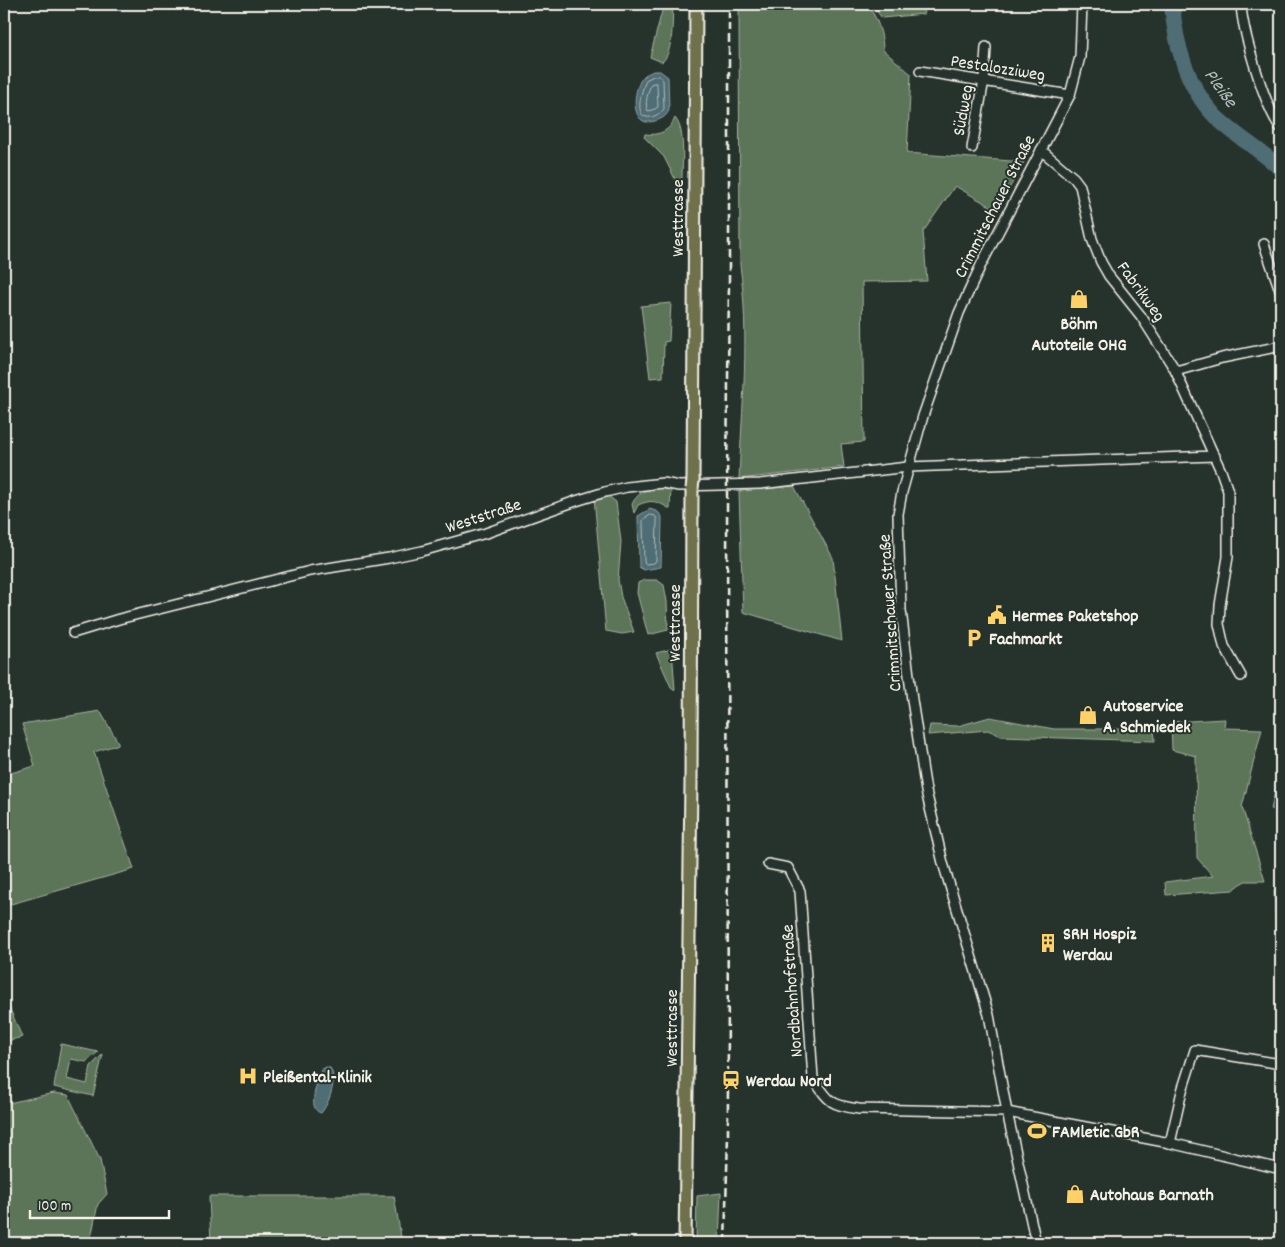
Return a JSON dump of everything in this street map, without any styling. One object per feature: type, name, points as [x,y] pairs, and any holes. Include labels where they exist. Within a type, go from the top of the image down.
[{"type":"main road","name":"Westtrasse","points":[[685,1243],[688,1106],[696,4]]},
{"type":"street","name":"Crimmitschauer Straße","points":[[1036,1243],[1007,1112],[989,1015],[943,863],[926,791],[913,709],[902,610],[898,514],[908,467],[959,313],[981,265],[1070,95],[1080,57],[1082,4]]},
{"type":"street","points":[[1241,4],[1253,57],[1266,96],[1281,128]]},
{"type":"street","name":"Südweg","points":[[972,148],[984,80],[986,47]]},
{"type":"street","name":"Pestalozziweg","points":[[920,71],[1070,95]]},
{"type":"street","name":"Fabrikweg","points":[[1041,150],[1074,178],[1080,186],[1092,239],[1101,262],[1109,276],[1141,316],[1176,371],[1215,456],[1228,491],[1228,557],[1220,605],[1219,624],[1224,646],[1241,676]]},
{"type":"street","points":[[1264,244],[1281,293]]},
{"type":"street","points":[[1176,371],[1222,358],[1281,346]]},
{"type":"street","points":[[908,467],[1215,456]]},
{"type":"street","name":"Weststraße","points":[[73,633],[110,621],[310,571],[422,551],[486,533],[583,498],[627,487],[662,483],[679,486],[760,484],[908,467]]},
{"type":"street","name":"Nordbahnhofstraße","points":[[768,864],[788,868],[800,890],[813,1078],[828,1100],[840,1106],[859,1109],[1007,1112]]},
{"type":"street","points":[[1170,1143],[1182,1091],[1196,1050],[1281,1064]]},
{"type":"street","points":[[1007,1112],[1170,1143],[1281,1169]]},
{"type":"green space","points":[[667,4],[673,4],[672,35],[669,51],[662,62],[650,57],[662,11]]},
{"type":"green space","points":[[739,4],[866,4],[879,26],[883,50],[911,74],[907,153],[1024,162],[997,210],[955,186],[923,232],[927,281],[862,282],[864,442],[841,444],[844,467],[739,479],[745,345],[740,265]]},
{"type":"green space","points":[[871,4],[923,4],[924,14],[882,18]]},
{"type":"green space","points":[[675,118],[681,130],[683,147],[682,179],[676,181],[664,157],[644,137],[645,134],[663,132],[673,123]]},
{"type":"green space","points":[[671,303],[669,341],[664,342],[663,377],[650,378],[641,306]]},
{"type":"green space","points":[[794,486],[833,558],[842,641],[743,612],[739,491]]},
{"type":"green space","points":[[671,488],[670,509],[658,503],[647,502],[638,505],[634,513],[632,504],[639,494],[648,490]]},
{"type":"green space","points":[[608,496],[616,502],[621,542],[618,580],[621,597],[634,632],[622,634],[606,631],[594,497]]},
{"type":"green space","points":[[644,580],[657,580],[664,585],[668,630],[648,635],[637,593],[638,583]]},
{"type":"green space","points":[[672,649],[675,690],[671,687],[656,653]]},
{"type":"green space","points":[[100,711],[119,744],[94,752],[134,869],[4,906],[4,775],[35,766],[22,724]]},
{"type":"green space","points":[[990,717],[1054,729],[1154,729],[1155,741],[1001,736],[988,730],[928,735],[930,725],[958,726]]},
{"type":"green space","points":[[1225,719],[1224,728],[1262,729],[1242,807],[1265,881],[1245,881],[1233,890],[1166,895],[1165,882],[1213,876],[1197,858],[1196,756],[1172,750],[1171,722]]},
{"type":"green space","points":[[4,995],[22,1037],[4,1042]]},
{"type":"green space","points":[[61,1044],[98,1052],[86,1062],[71,1059],[67,1079],[87,1084],[91,1066],[103,1054],[93,1096],[54,1087]]},
{"type":"green space","points":[[54,1093],[68,1095],[100,1160],[107,1194],[98,1204],[90,1243],[4,1243],[4,1104]]},
{"type":"green space","points":[[721,1193],[719,1243],[696,1243],[697,1196]]},
{"type":"green space","points":[[209,1196],[394,1196],[402,1243],[211,1243]]},
{"type":"water","points":[[660,71],[668,77],[669,110],[660,119],[646,122],[638,115],[635,102],[640,82],[646,74]]},
{"type":"water","points":[[650,509],[658,512],[662,517],[661,567],[644,570],[639,567],[638,516]]},
{"type":"water","points":[[1281,765],[1281,811],[1271,809]]},
{"type":"water","points":[[1276,827],[1281,827],[1281,878],[1278,878]]},
{"type":"water","points":[[1274,890],[1281,890],[1281,915],[1275,915]]},
{"type":"water","points":[[326,1067],[330,1068],[332,1073],[333,1085],[327,1104],[321,1113],[314,1106],[314,1094],[321,1070]]},
{"type":"waterway","name":"Pleiße","points":[[1172,4],[1176,34],[1184,64],[1205,105],[1239,137],[1281,169]]},
{"type":"railway","points":[[725,1243],[728,1135],[727,479],[729,4]]},
{"type":"place","name":"Böhm Autoteile OHG","points":[[1079,299]]},
{"type":"place","name":"Hermes Paketshop","points":[[997,615]]},
{"type":"place","name":"Fachmarkt","points":[[974,638]]},
{"type":"place","name":"Autoservice A. Schmiedek","points":[[1088,715]]},
{"type":"place","name":"SRH Hospiz Werdau","points":[[1048,943]]},
{"type":"place","name":"Pleißental-Klinik","points":[[248,1076]]},
{"type":"place","name":"Werdau Nord","points":[[731,1080]]},
{"type":"place","name":"FAMletic GbR","points":[[1037,1131]]},
{"type":"place","name":"Autohaus Barnath","points":[[1075,1194]]}]
